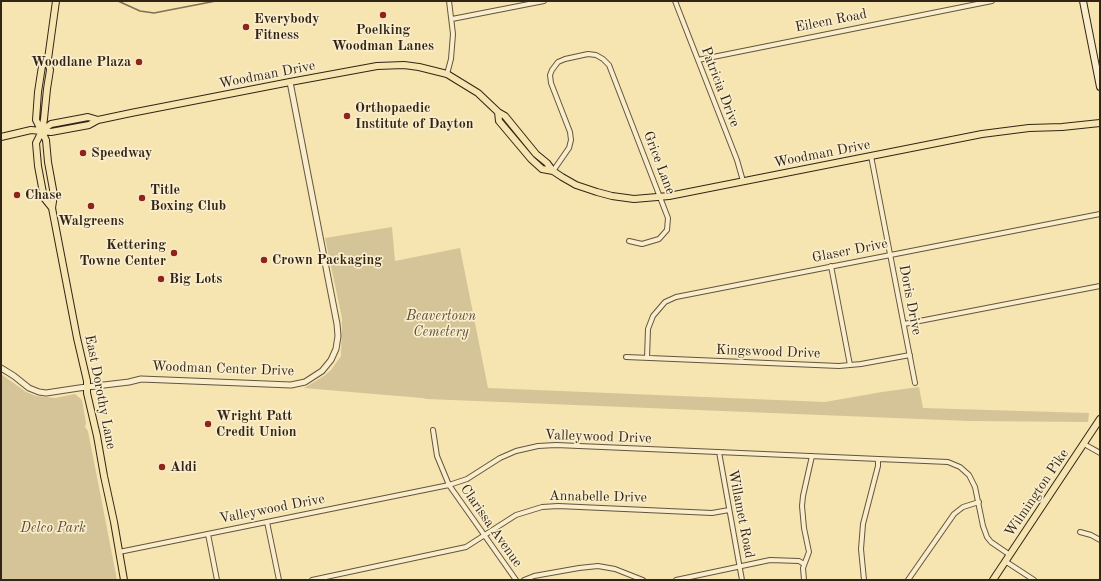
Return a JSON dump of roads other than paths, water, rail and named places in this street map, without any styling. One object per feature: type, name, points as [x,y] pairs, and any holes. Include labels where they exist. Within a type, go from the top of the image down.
[{"type":"main road","name":"East Dorothy Lane","points":[[52,208],[44,198],[38,166],[36,142],[42,131],[44,119],[50,70],[48,59],[56,1]]},
{"type":"main road","points":[[1083,1],[1100,87]]},
{"type":"main road","name":"Woodman Drive","points":[[1,137],[32,130],[42,131],[51,124],[88,117],[98,120],[290,82],[387,65],[419,66],[447,74],[478,93],[498,112],[499,121],[531,159],[542,169],[553,171],[581,187],[612,196],[634,199],[660,197],[982,134],[1011,130],[1100,123]]},
{"type":"main road","name":"East Dorothy Lane","points":[[42,131],[46,140],[54,195],[52,208],[77,338],[87,381],[87,393],[97,436],[124,580]]},
{"type":"main road","name":"Wilmington Pike","points":[[993,580],[1100,419]]},
{"type":"street","points":[[447,74],[452,47],[452,19],[449,1]]},
{"type":"street","points":[[452,19],[544,1]]},
{"type":"street","name":"Patricia Drive","points":[[675,1],[737,160],[743,181]]},
{"type":"street","name":"Eileen Road","points":[[698,60],[992,1]]},
{"type":"street","name":"Grice Lane","points":[[553,171],[569,148],[571,140],[570,132],[551,83],[550,75],[552,70],[555,65],[562,60],[588,54],[600,56],[609,66],[660,197],[668,222],[664,234],[659,240],[648,243],[636,243],[629,241]]},
{"type":"street","name":"Woodman Center Drive","points":[[1,368],[28,388],[39,392],[49,393],[150,378],[291,385],[311,379],[322,371],[331,360],[336,349],[338,336],[290,82]]},
{"type":"street","name":"Doris Drive","points":[[870,156],[915,383]]},
{"type":"street","name":"Glaser Drive","points":[[647,358],[650,322],[657,310],[669,299],[890,254],[1100,214]]},
{"type":"street","points":[[831,266],[850,365]]},
{"type":"street","points":[[904,324],[1100,286]]},
{"type":"street","name":"Kingswood Drive","points":[[626,357],[850,365],[910,355]]},
{"type":"street","name":"Clarissa Avenue","points":[[433,430],[437,456],[449,485],[516,580]]},
{"type":"street","points":[[1084,444],[1100,453]]},
{"type":"street","name":"Valleywood Drive","points":[[119,552],[449,485],[467,479],[489,464],[508,454],[538,446],[556,445],[942,461],[960,467],[969,475],[976,487],[983,526],[987,537],[991,542],[1010,555]]},
{"type":"street","name":"Willamet Road","points":[[719,452],[742,580]]},
{"type":"street","points":[[804,580],[802,573],[809,552],[804,528],[802,506],[812,456]]},
{"type":"street","points":[[864,580],[861,549],[863,524],[874,483],[878,459]]},
{"type":"street","points":[[908,580],[954,514],[963,507],[978,502]]},
{"type":"street","name":"Annabelle Drive","points":[[312,580],[458,549],[472,543],[516,515],[542,507],[558,506],[712,513],[729,510]]},
{"type":"street","points":[[267,522],[279,580]]},
{"type":"street","points":[[1080,532],[1091,535],[1100,540]]},
{"type":"street","points":[[208,534],[217,580]]},
{"type":"street","points":[[676,580],[776,560],[799,561],[804,564]]},
{"type":"street","points":[[1005,561],[1034,580]]},
{"type":"street","points":[[524,580],[534,576],[592,566],[615,569],[643,580]]},
{"type":"waterway","points":[[118,1],[140,11],[154,13],[216,1]]},
{"type":"place","name":"Poelking Woodman Lanes","points":[[383,15]]},
{"type":"place","name":"Everybody Fitness","points":[[246,27]]},
{"type":"place","name":"Woodlane Plaza","points":[[139,62]]},
{"type":"place","name":"Orthopaedic Institute of Dayton","points":[[347,116]]},
{"type":"place","name":"Speedway","points":[[83,153]]},
{"type":"place","name":"Chase","points":[[17,195]]},
{"type":"place","name":"Title Boxing Club","points":[[142,198]]},
{"type":"place","name":"Walgreens","points":[[91,206]]},
{"type":"place","name":"Kettering Towne Center","points":[[174,253]]},
{"type":"place","name":"Crown Packaging","points":[[264,260]]},
{"type":"place","name":"Big Lots","points":[[161,279]]},
{"type":"place","name":"Wright Patt Credit Union","points":[[208,424]]},
{"type":"place","name":"Aldi","points":[[162,467]]},
{"type":"park label","name":"Beavertown Cemetery","points":[[441,324]]},
{"type":"park label","name":"Delco Park","points":[[53,528]]}]
